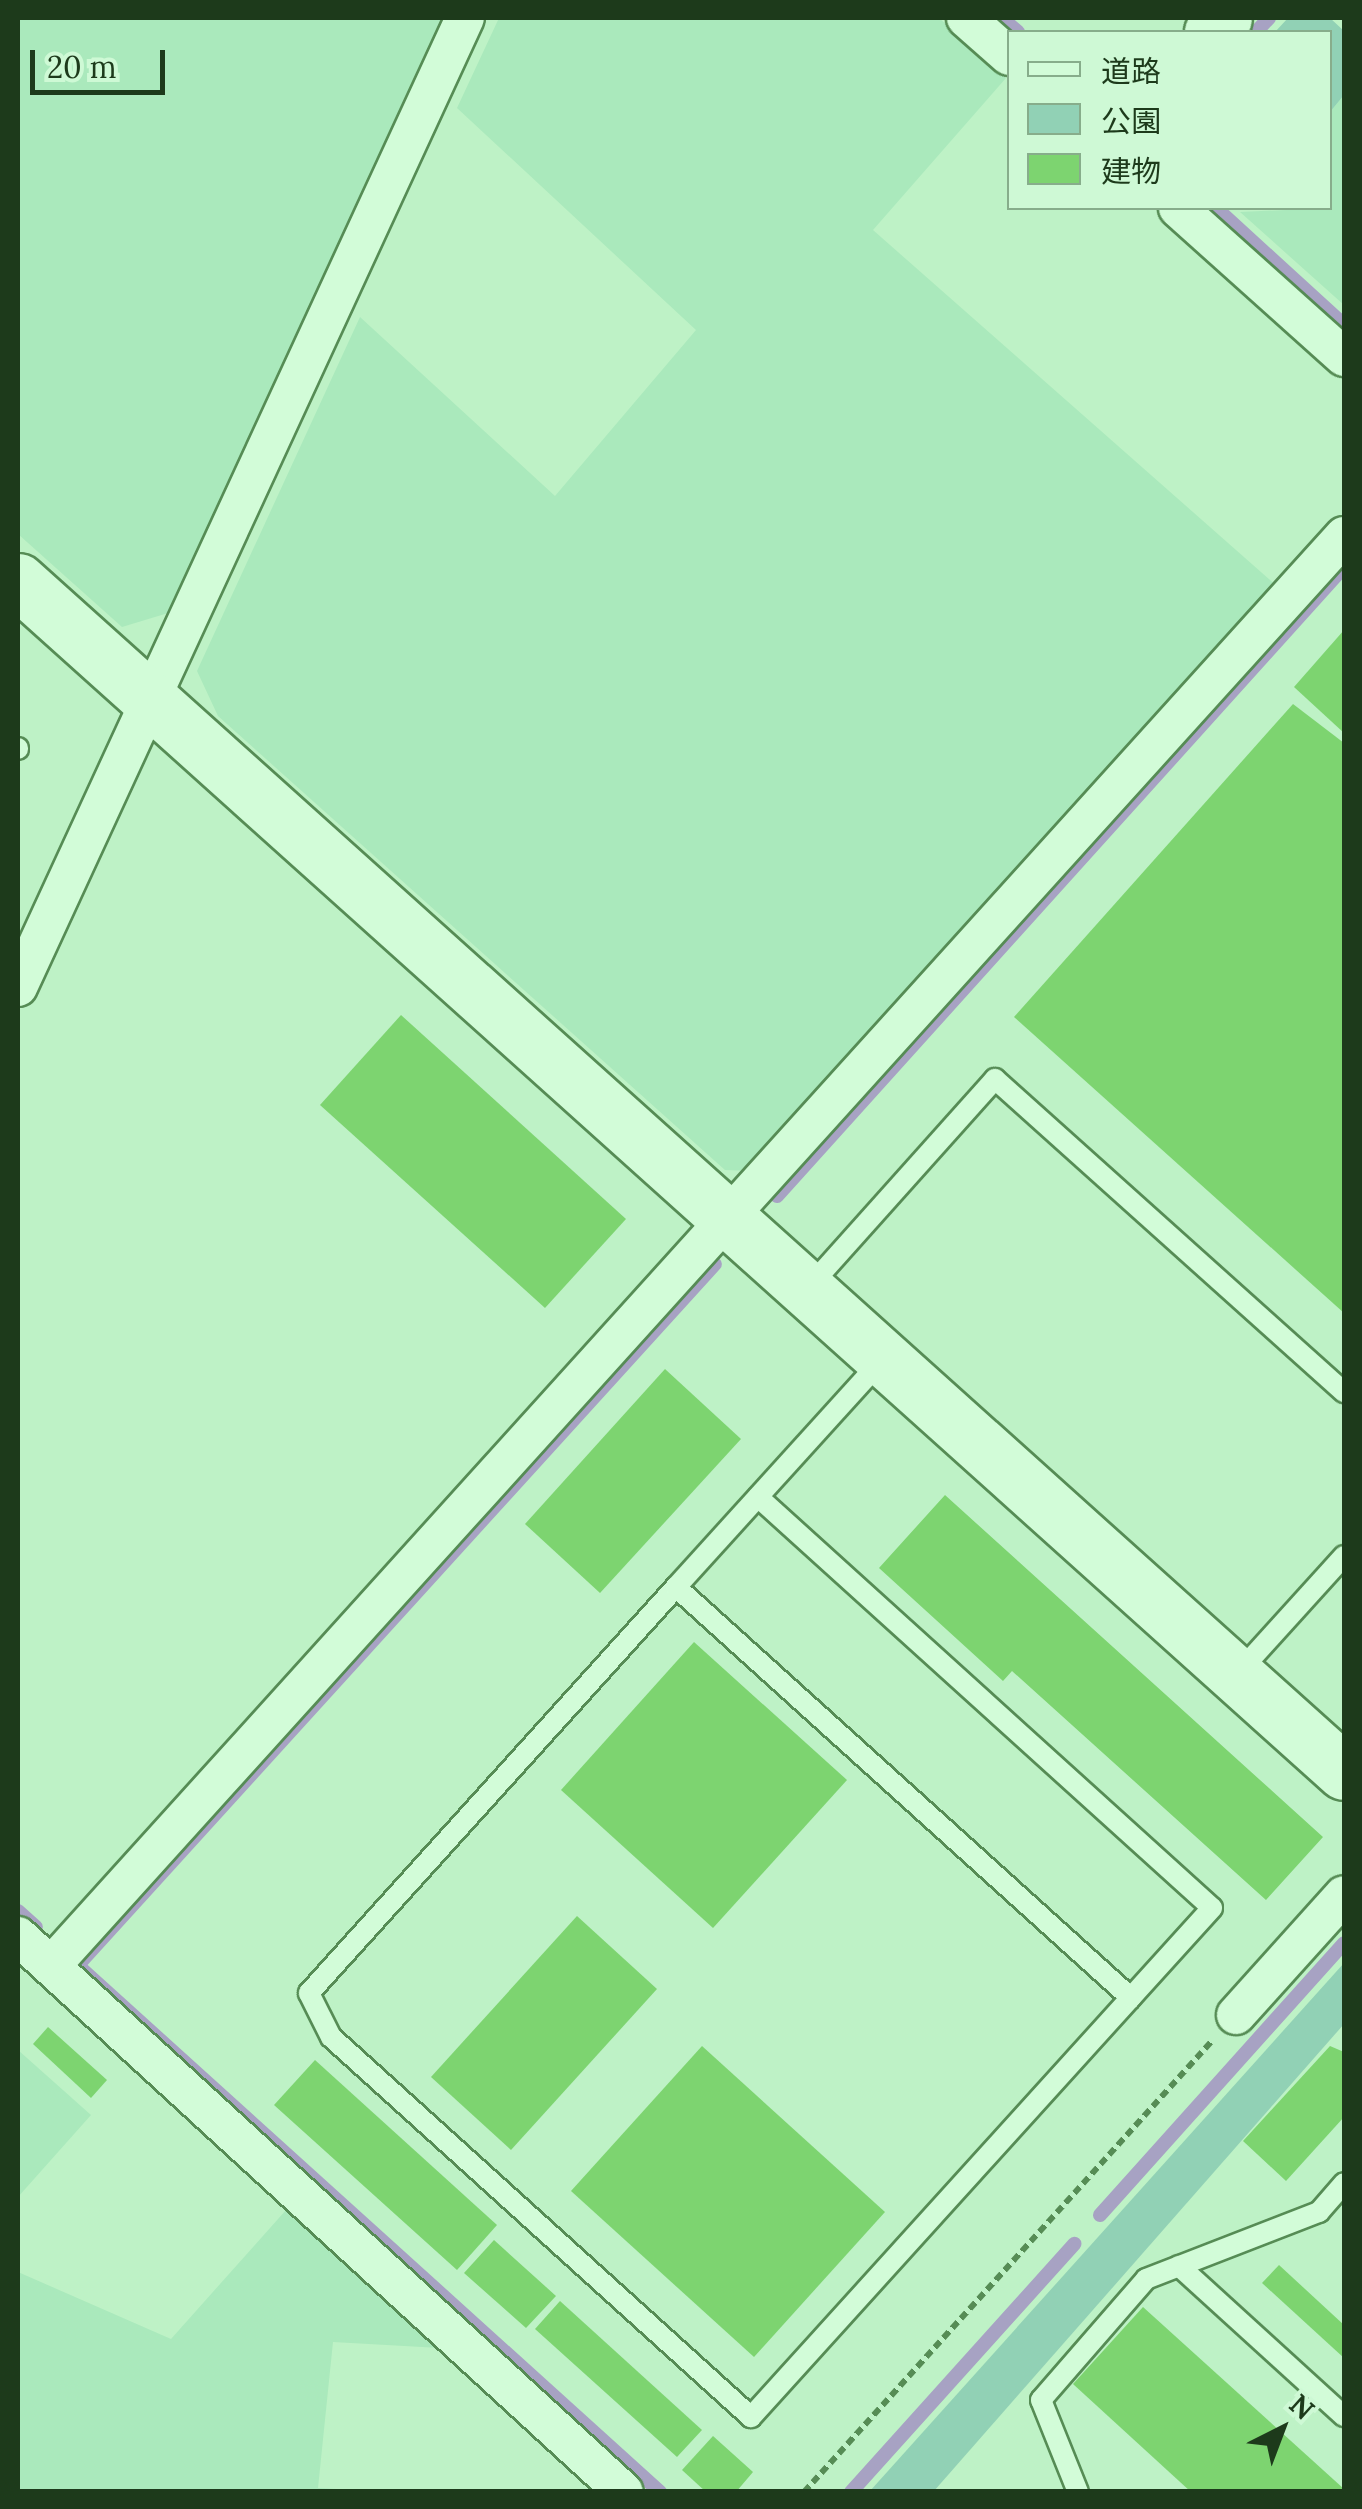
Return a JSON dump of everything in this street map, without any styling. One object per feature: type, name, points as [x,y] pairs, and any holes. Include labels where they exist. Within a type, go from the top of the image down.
[{"type":"street","points":[[18,987],[154,704],[465,18]]},
{"type":"street","points":[[966,18],[1007,53]]},
{"type":"street","points":[[1180,210],[1344,357]]},
{"type":"street","points":[[51,1966],[1344,536]]},
{"type":"street","points":[[18,581],[1344,1772]]},
{"type":"street","points":[[1236,2015],[1344,1895]]},
{"type":"street","points":[[18,1936],[624,2492]]},
{"type":"lane","points":[[807,1290],[994,1079],[1344,1392]]},
{"type":"lane","points":[[758,1497],[1212,1908],[751,2418],[331,2038],[309,1993],[676,1587],[884,1358]]},
{"type":"lane","points":[[1237,1675],[1344,1556]]},
{"type":"lane","points":[[676,1587],[1131,1998]]},
{"type":"lane","points":[[1078,2492],[1040,2400],[1146,2278],[1319,2212],[1344,2183]]},
{"type":"lane","points":[[1178,2266],[1344,2416]]},
{"type":"path","points":[[804,2492],[1236,2015]]},
{"type":"green space","points":[[18,18],[450,18],[178,610],[122,627],[18,534]]},
{"type":"green space","points":[[499,18],[939,18],[1006,78],[873,230],[1278,587],[752,1171],[725,1170],[218,716],[197,671],[360,317],[555,496],[696,330],[457,108]]},
{"type":"green space","points":[[1288,18],[1330,18],[1344,31],[1344,95],[1332,110],[1332,30],[1277,30]]},
{"type":"green space","points":[[1344,95],[1344,305],[1240,212],[1332,210],[1332,110]]},
{"type":"green space","points":[[1344,1963],[1344,2024],[934,2491],[870,2491]]},
{"type":"green space","points":[[18,2050],[91,2115],[18,2197]]},
{"type":"green space","points":[[286,2210],[440,2348],[333,2342],[318,2488],[374,2491],[18,2491],[18,2272],[171,2339]]},
{"type":"building","points":[[1344,630],[1344,733],[1294,687]]},
{"type":"building","points":[[1293,704],[1344,743],[1344,1313],[1014,1017]]},
{"type":"building","points":[[401,1015],[626,1219],[545,1308],[320,1105]]},
{"type":"building","points":[[665,1369],[741,1439],[600,1593],[525,1524]]},
{"type":"building","points":[[945,1495],[1323,1837],[1266,1900],[1012,1671],[1003,1681],[879,1568]]},
{"type":"building","points":[[694,1642],[847,1780],[713,1928],[561,1790]]},
{"type":"building","points":[[577,1916],[657,1989],[511,2150],[431,2077]]},
{"type":"building","points":[[48,2027],[107,2080],[91,2098],[33,2044]]},
{"type":"building","points":[[702,2046],[885,2212],[754,2357],[571,2191]]},
{"type":"building","points":[[1330,2046],[1344,2052],[1344,2117],[1286,2181],[1243,2141]]},
{"type":"building","points":[[315,2060],[497,2225],[457,2270],[274,2105]]},
{"type":"building","points":[[494,2240],[556,2296],[526,2328],[464,2273]]},
{"type":"building","points":[[1279,2265],[1344,2325],[1344,2358],[1262,2283]]},
{"type":"building","points":[[560,2301],[702,2430],[677,2457],[535,2329]]},
{"type":"building","points":[[1143,2307],[1344,2492],[1191,2492],[1073,2384]]},
{"type":"building","points":[[713,2436],[753,2472],[736,2492],[706,2492],[682,2470]]},
{"type":"waterway","points":[[1002,18],[1016,30]]},
{"type":"waterway","points":[[1258,30],[1269,18]]},
{"type":"waterway","points":[[1218,210],[1344,325]]},
{"type":"waterway","points":[[777,1196],[1344,567]]},
{"type":"waterway","points":[[78,1965],[715,1264]]},
{"type":"waterway","points":[[18,1911],[36,1927]]},
{"type":"waterway","points":[[1100,2215],[1344,1943]]},
{"type":"waterway","points":[[75,1963],[660,2492]]},
{"type":"waterway","points":[[851,2492],[1074,2244]]}]
